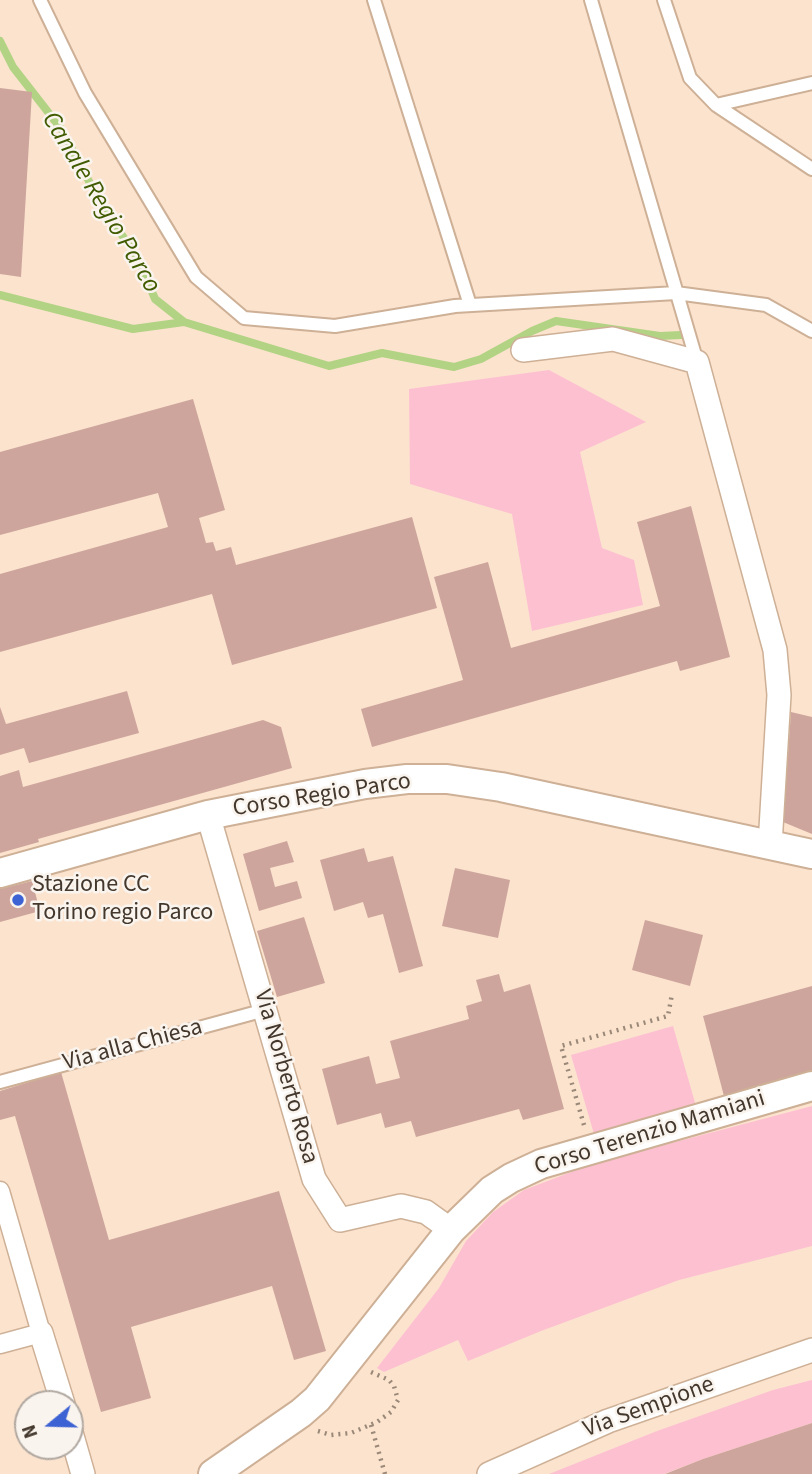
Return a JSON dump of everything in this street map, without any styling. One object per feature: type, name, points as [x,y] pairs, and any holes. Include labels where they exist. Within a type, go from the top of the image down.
[{"type":"street","points":[[523,350],[613,339],[697,362],[775,650],[779,695],[770,845]]},
{"type":"street","name":"Corso Regio Parco","points":[[0,873],[208,815],[365,784],[407,779],[447,779],[558,798],[812,854]]},
{"type":"street","name":"Via Norberto Rosa","points":[[208,815],[314,1179],[340,1220],[401,1206],[426,1212],[451,1230]]},
{"type":"street","name":"Corso Terenzio Mamiani","points":[[214,1474],[317,1399],[451,1230],[478,1202],[511,1178],[541,1164],[812,1086]]},
{"type":"street","points":[[0,1191],[59,1390]]},
{"type":"street","points":[[0,1345],[41,1333]]},
{"type":"street","name":"Via Sempione","points":[[489,1474],[608,1421],[812,1350]]},
{"type":"lane","points":[[40,0],[85,93],[196,276],[244,318],[335,326],[470,305],[676,293],[766,304],[812,331]]},
{"type":"lane","points":[[374,0],[470,305]]},
{"type":"lane","points":[[591,0],[697,362]]},
{"type":"lane","points":[[664,0],[690,78],[716,104],[812,169]]},
{"type":"lane","points":[[716,104],[812,83]]},
{"type":"lane","name":"Via alla Chiesa","points":[[0,1082],[265,1010]]},
{"type":"path","points":[[591,1150],[561,1046],[668,1016],[672,994]]},
{"type":"path","points":[[322,1434],[341,1435],[371,1425],[391,1412],[397,1400],[397,1394],[389,1380],[347,1361]]},
{"type":"path","points":[[371,1425],[385,1474]]},
{"type":"shaded area","points":[[549,370],[646,422],[580,452],[602,548],[634,560],[643,605],[532,631],[512,514],[410,484],[409,389]]},
{"type":"shaded area","points":[[673,1026],[696,1106],[594,1134],[571,1055]]},
{"type":"shaded area","points":[[812,1106],[812,1246],[679,1280],[468,1361],[458,1340],[384,1372],[377,1368],[439,1288],[466,1241],[493,1212],[524,1190],[592,1164]]},
{"type":"shaded area","points":[[812,1380],[812,1423],[664,1474],[549,1474],[657,1431],[773,1390]]},
{"type":"building","points":[[0,88],[32,92],[21,277],[0,274]]},
{"type":"building","points":[[193,399],[225,510],[199,518],[206,543],[213,542],[216,551],[231,547],[236,565],[412,517],[437,608],[232,665],[212,594],[0,652],[0,574],[168,527],[158,493],[0,535],[0,452]]},
{"type":"building","points":[[691,506],[730,657],[680,671],[677,661],[372,747],[361,709],[463,680],[434,577],[488,562],[511,648],[660,606],[637,522]]},
{"type":"building","points":[[127,691],[139,733],[29,763],[24,748],[0,755],[0,707],[6,724]]},
{"type":"building","points":[[791,712],[812,717],[812,834],[783,822]]},
{"type":"building","points":[[263,720],[281,727],[292,768],[38,839],[39,842],[0,853],[0,776],[19,770],[23,787]]},
{"type":"building","points":[[287,841],[294,862],[270,868],[275,887],[297,881],[302,898],[259,911],[243,854]]},
{"type":"building","points":[[364,848],[368,862],[393,856],[423,966],[399,973],[383,914],[368,918],[363,902],[334,911],[320,860]]},
{"type":"building","points":[[455,868],[510,880],[498,938],[442,926]]},
{"type":"building","name":"Stazione CC Torino regio Parco","points":[[32,881],[40,911],[0,922],[0,889]]},
{"type":"building","points":[[304,917],[325,983],[277,997],[257,931]]},
{"type":"building","points":[[645,920],[703,935],[690,986],[632,970]]},
{"type":"building","points":[[499,974],[504,992],[530,984],[564,1109],[523,1120],[519,1109],[416,1137],[411,1121],[385,1128],[381,1113],[337,1125],[322,1069],[369,1056],[376,1084],[400,1078],[390,1041],[469,1019],[466,1006],[482,1001],[476,980]]},
{"type":"building","points":[[812,986],[812,1077],[725,1100],[703,1016]]},
{"type":"building","points":[[61,1072],[109,1240],[279,1191],[326,1351],[294,1360],[272,1286],[131,1327],[151,1398],[101,1412],[15,1116],[0,1120],[0,1091]]},
{"type":"building","points":[[812,1423],[812,1474],[665,1474],[703,1459]]},
{"type":"waterway","name":"Canale Regio Parco","points":[[0,41],[13,67],[62,130],[103,208],[138,258],[155,299],[184,322],[329,366],[382,353],[454,367],[481,359],[556,321],[660,336],[681,335]]},
{"type":"waterway","name":"Canale Regio Parco","points":[[0,295],[133,329],[184,322]]},
{"type":"place","name":"Stazione CC Torino regio Parco","points":[[18,900]]}]
